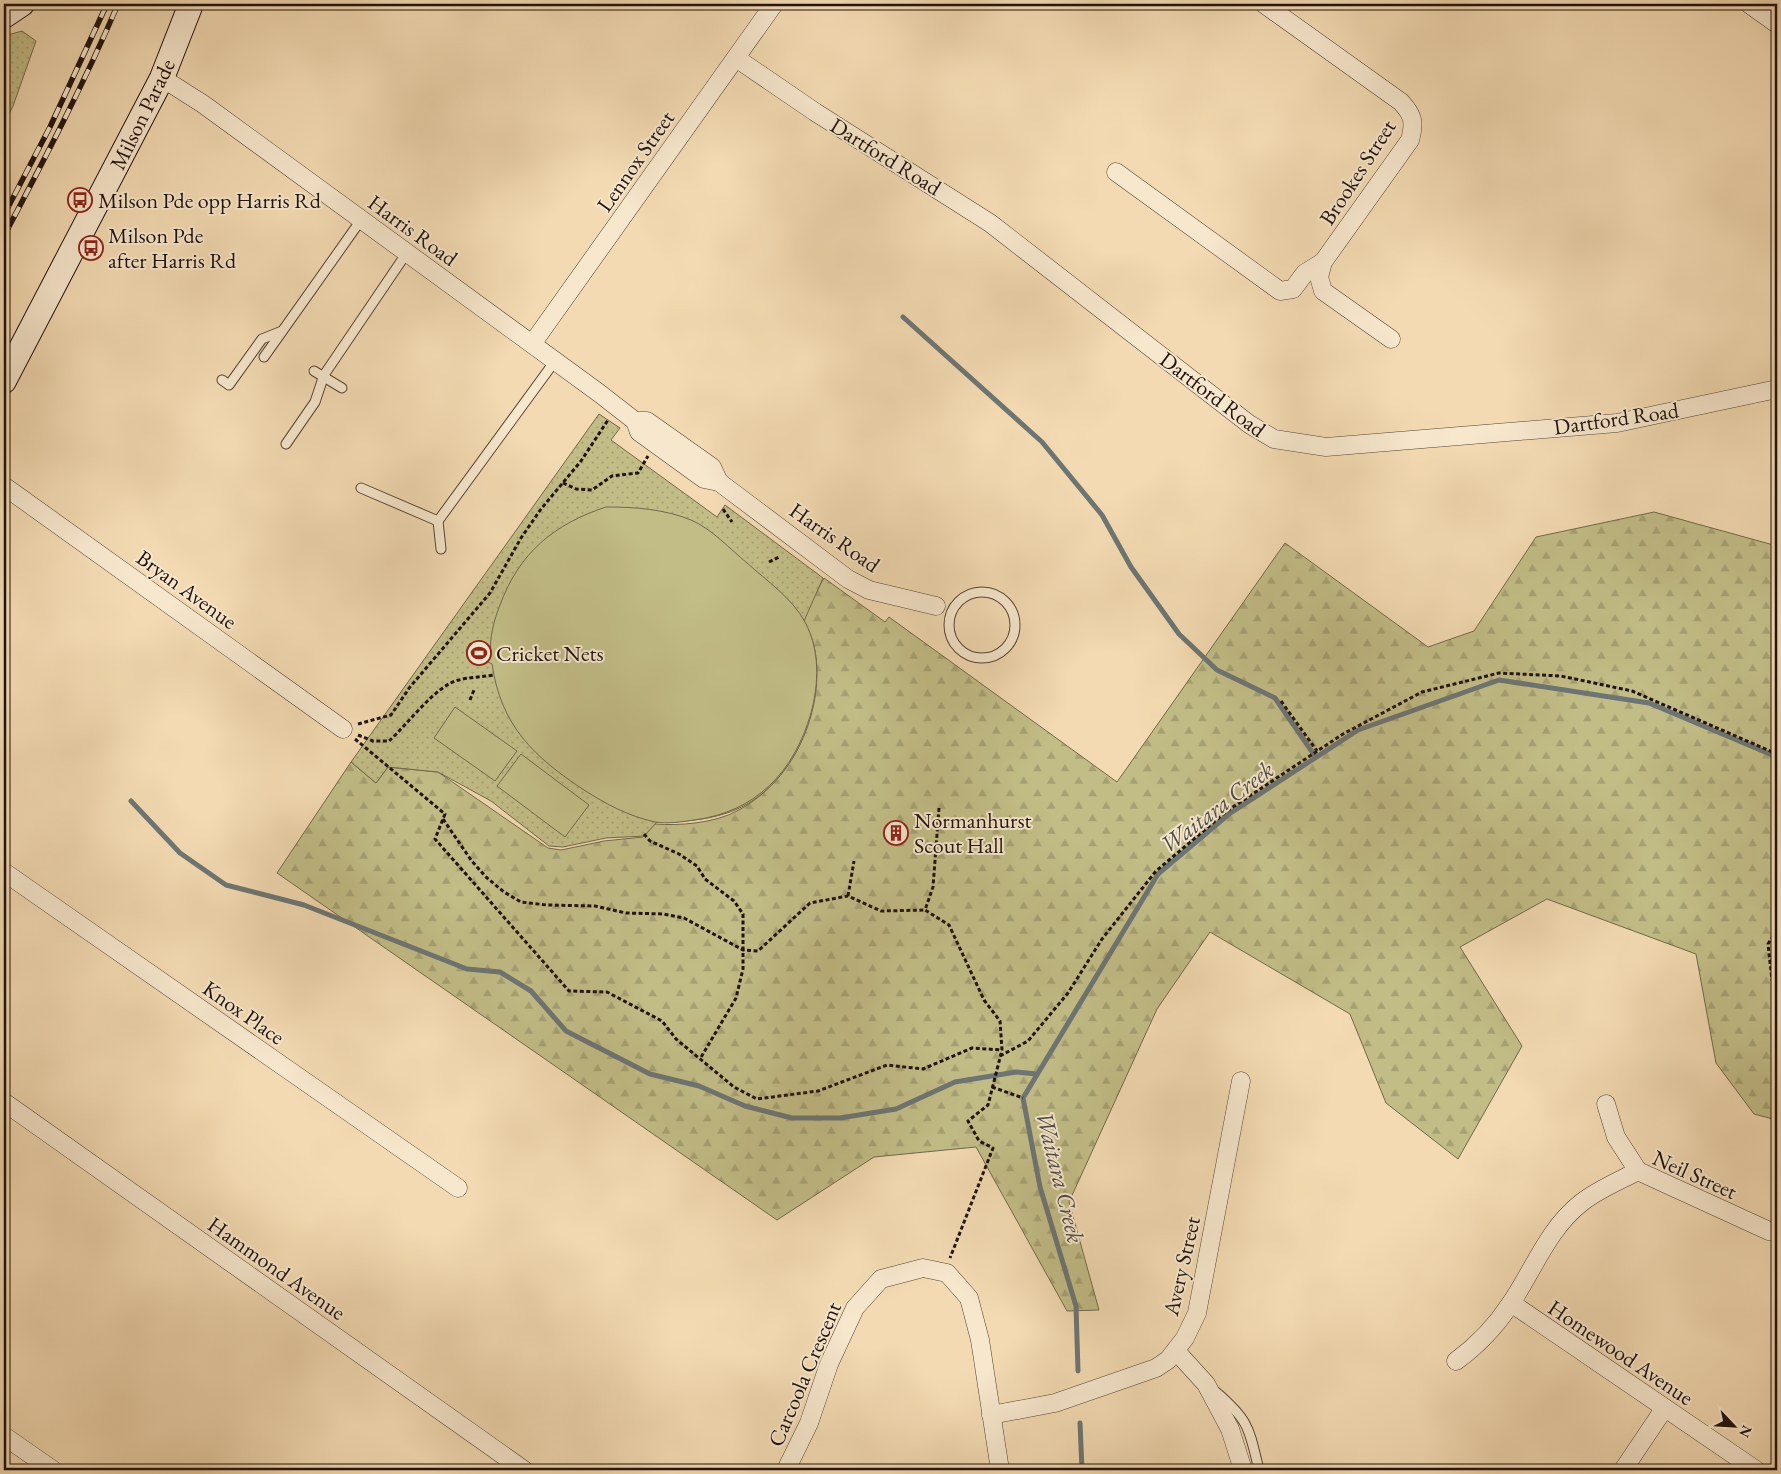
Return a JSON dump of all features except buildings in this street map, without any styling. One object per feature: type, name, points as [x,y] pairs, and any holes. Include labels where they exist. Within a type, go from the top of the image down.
[{"type":"street","points":[[4,16],[22,4]]},
{"type":"street","name":"Milson Parade","points":[[4,381],[162,78],[191,4]]},
{"type":"street","name":"Lennox Street","points":[[532,344],[774,4]]},
{"type":"street","name":"Brookes Street","points":[[1264,4],[1401,102],[1411,113],[1415,125],[1410,140],[1323,262]]},
{"type":"street","points":[[1748,4],[1777,24]]},
{"type":"street","name":"Dartford Road","points":[[736,58],[815,112],[990,223],[1242,418],[1274,439],[1326,447],[1618,423],[1777,389]]},
{"type":"street","name":"Harris Road","points":[[162,78],[203,104],[635,420],[647,421],[712,467],[720,482],[848,579],[869,590],[936,606]]},
{"type":"street","points":[[1116,172],[1280,291],[1293,289],[1305,273],[1323,262]]},
{"type":"street","points":[[1323,262],[1319,277],[1323,291],[1391,339]]},
{"type":"street","name":"Harris Road","points":[[635,420],[639,432],[704,479],[720,482]]},
{"type":"street","name":"Bryan Avenue","points":[[4,486],[344,729]]},
{"type":"street","name":"Knox Place","points":[[4,872],[458,1188]]},
{"type":"street","name":"Avery Street","points":[[992,1415],[1054,1403],[1122,1381],[1156,1368],[1176,1351],[1193,1324],[1197,1313],[1241,1081]]},
{"type":"street","name":"Hammond Avenue","points":[[4,1102],[524,1470]]},
{"type":"street","points":[[1606,1104],[1616,1137],[1638,1171]]},
{"type":"street","name":"Neil Street","points":[[1456,1361],[1478,1345],[1511,1303],[1535,1260],[1560,1224],[1581,1202],[1638,1171],[1769,1231]]},
{"type":"street","name":"Carcoola Crescent","points":[[786,1470],[809,1423],[828,1364],[855,1308],[881,1279],[923,1268],[947,1273],[969,1298],[980,1340],[1000,1470]]},
{"type":"street","name":"Homewood Avenue","points":[[1511,1303],[1756,1470]]},
{"type":"street","points":[[1176,1351],[1206,1384],[1230,1429],[1243,1470]]},
{"type":"street","points":[[1623,1470],[1664,1409]]},
{"type":"street","points":[[4,1436],[53,1470]]},
{"type":"lane","points":[[264,357],[361,220]]},
{"type":"lane","points":[[286,444],[315,402],[324,375],[406,254]]},
{"type":"lane","points":[[222,380],[229,385],[262,339],[282,331]]},
{"type":"lane","points":[[441,549],[438,521],[554,361]]},
{"type":"lane","points":[[314,371],[324,375],[342,388]]},
{"type":"lane","points":[[361,488],[438,521]]},
{"type":"lane","points":[[980,592],[997,596],[1010,607],[1013,614],[1015,632],[1012,640],[1007,647],[993,656],[985,658],[968,655],[955,644],[951,636],[950,619],[953,611],[964,598],[972,594],[980,592]]},
{"type":"lane","points":[[936,606],[953,611]]},
{"type":"lane","points":[[1206,1384],[1243,1417],[1253,1441],[1259,1470]]},
{"type":"path","points":[[344,729],[392,715],[410,687],[490,593],[521,538],[581,461],[617,406]]},
{"type":"path","points":[[563,484],[576,489],[592,490],[612,476],[638,473],[654,442]]},
{"type":"path","points":[[722,509],[732,522]]},
{"type":"path","points":[[770,562],[779,557]]},
{"type":"path","points":[[1000,1056],[1028,1041],[1068,993],[1102,939],[1156,871],[1226,811],[1343,734],[1422,692],[1500,673],[1561,676],[1632,691],[1706,725],[1777,754]]},
{"type":"path","points":[[344,729],[373,741],[389,741],[406,726],[432,696],[457,680],[494,675]]},
{"type":"path","points":[[470,700],[474,690]]},
{"type":"path","points":[[1281,701],[1318,751]]},
{"type":"path","points":[[344,729],[445,814],[435,839],[569,991],[607,992],[662,1020],[676,1039],[700,1059],[734,1087],[757,1099],[818,1091],[887,1065],[923,1069],[972,1048],[1002,1050]]},
{"type":"path","points":[[925,910],[932,887],[939,808]]},
{"type":"path","points":[[443,819],[471,860],[486,877],[504,892],[521,902],[547,905],[595,906],[626,913],[663,914],[684,918],[743,950],[758,950],[810,903],[848,896],[880,912],[925,910],[949,925],[984,1000],[1000,1021],[1002,1050],[988,1105],[968,1121],[979,1141],[993,1148],[949,1260]]},
{"type":"path","points":[[644,834],[650,841],[679,854],[698,866],[705,878],[734,902],[743,914],[743,969],[736,998],[700,1059]]},
{"type":"path","points":[[848,896],[854,861]]},
{"type":"path","points":[[1777,930],[1768,944],[1772,980],[1777,987]]},
{"type":"path","points":[[992,1087],[1023,1098]]},
{"type":"green space","points":[[22,31],[36,41],[13,106],[4,124],[4,36]]},
{"type":"green space","points":[[599,414],[620,428],[611,440],[717,517],[725,505],[823,578],[804,621],[814,646],[817,667],[816,689],[806,732],[796,753],[769,788],[752,801],[719,816],[657,822],[644,836],[606,838],[563,847],[549,846],[491,801],[438,772],[388,767],[376,783],[351,762]]},
{"type":"green space","points":[[606,507],[660,511],[681,516],[699,524],[721,540],[771,583],[800,613],[810,633],[816,655],[817,678],[814,702],[804,734],[783,771],[769,786],[754,798],[716,816],[674,823],[660,823],[618,809],[584,790],[550,765],[523,738],[503,705],[496,686],[492,664],[466,651],[470,643],[491,654],[491,635],[498,611],[517,570],[528,556],[541,543],[570,522]]},
{"type":"green space","points":[[1654,512],[1777,546],[1777,1120],[1754,1114],[1716,1063],[1696,954],[1547,899],[1460,947],[1522,1046],[1458,1159],[1386,1103],[1350,1014],[1210,932],[1157,1009],[1069,1202],[1099,1310],[1067,1311],[976,1147],[874,1157],[777,1220],[277,873],[351,762],[376,783],[388,767],[438,772],[548,848],[561,850],[604,841],[643,837],[655,824],[697,823],[737,811],[751,803],[776,781],[786,768],[803,738],[811,706],[811,685],[803,644],[803,623],[824,578],[885,622],[889,617],[1117,782],[1285,543],[1428,647],[1474,631],[1536,537]]},
{"type":"green space","points":[[455,707],[517,751],[495,781],[434,738]]},
{"type":"green space","points":[[521,754],[589,805],[565,837],[497,786]]},
{"type":"waterway","points":[[903,317],[1042,442],[1102,515],[1131,567],[1179,634],[1217,670],[1275,698],[1315,756]]},
{"type":"waterway","name":"Waitara Creek","points":[[1078,1371],[1076,1306],[1040,1187],[1023,1098],[1158,874],[1229,814],[1358,730],[1499,680],[1649,703],[1777,757]]},
{"type":"waterway","points":[[131,801],[180,853],[226,885],[304,905],[467,969],[500,972],[531,991],[566,1031],[650,1074],[699,1086],[745,1106],[792,1118],[840,1118],[896,1109],[955,1082],[1016,1072],[1037,1074]]},
{"type":"waterway","name":"Waitara Creek","points":[[1080,1423],[1082,1470]]},
{"type":"railway","points":[[4,215],[50,127],[107,4]]},
{"type":"railway","points":[[4,236],[78,93],[118,4]]},
{"type":"place","name":"Milson Pde opp Harris Rd","points":[[80,200]]},
{"type":"place","name":"Milson Pde after Harris Rd","points":[[91,248]]},
{"type":"place","name":"Cricket Nets","points":[[479,653]]},
{"type":"place","name":"Normanhurst Scout Hall","points":[[896,833]]}]
